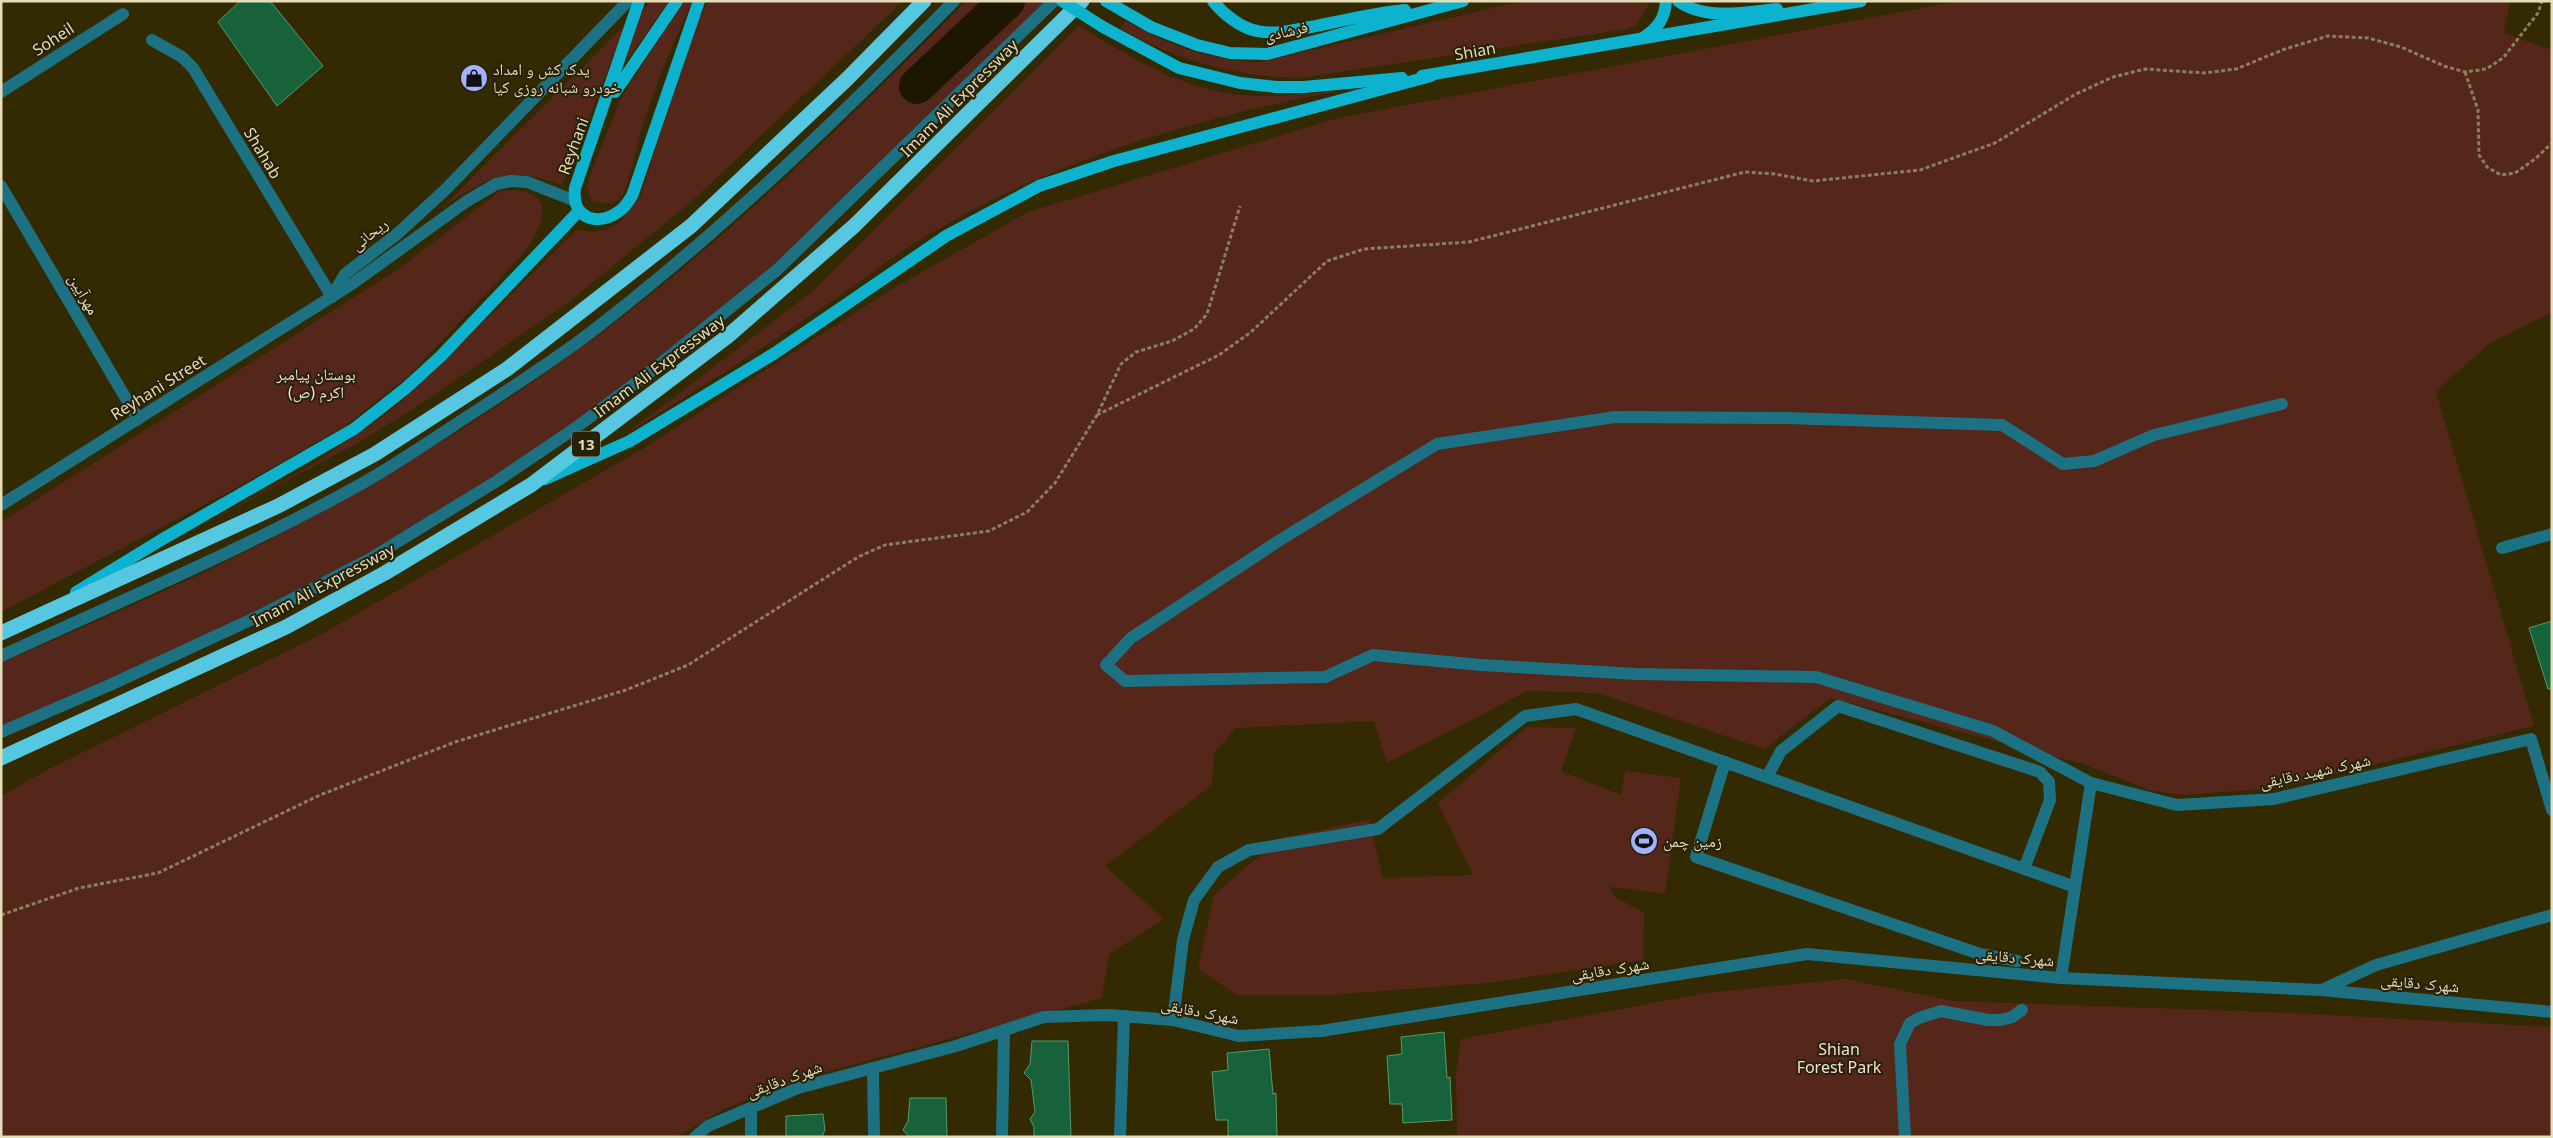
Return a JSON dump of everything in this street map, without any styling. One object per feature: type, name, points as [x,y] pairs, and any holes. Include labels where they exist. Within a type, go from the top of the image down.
[{"type":"highway","points":[[1,633],[278,506],[375,454],[507,369],[691,226],[847,79],[924,1]]},
{"type":"highway","name":"Imam Ali Expressway","points":[[1,758],[286,627],[385,573],[532,485],[728,336],[854,226],[1082,1]]},
{"type":"main road","name":"Reyhani","points":[[576,206],[575,188],[639,1]]},
{"type":"main road","points":[[603,110],[624,76],[677,1]]},
{"type":"main road","points":[[31,620],[161,540],[306,459],[354,429],[406,388],[442,356],[576,206],[589,219],[602,218],[623,208],[632,196],[695,10],[700,1]]},
{"type":"main road","name":"Shian","points":[[1062,1],[1103,27],[1179,68],[1240,83],[1276,87],[1304,87],[1431,76],[1861,1]]},
{"type":"main road","name":"فرشادی","points":[[1106,1],[1151,27],[1196,45],[1230,53],[1267,54],[1463,1]]},
{"type":"main road","points":[[1213,1],[1219,9],[1241,25],[1256,31],[1279,32],[1378,13],[1440,7]]},
{"type":"main road","points":[[1642,38],[1655,30],[1661,21],[1666,1]]},
{"type":"main road","points":[[1678,1],[1696,11],[1717,13],[1854,1]]},
{"type":"main road","points":[[532,485],[630,441],[775,353],[946,236],[1038,186],[1114,161],[1431,76]]},
{"type":"street","name":"ریحانی","points":[[332,297],[345,274],[396,235],[445,190],[628,1]]},
{"type":"street","points":[[1,656],[203,566],[312,510],[409,456],[537,371],[594,330],[730,218],[954,1]]},
{"type":"street","points":[[1,732],[110,685],[259,616],[368,560],[497,481],[574,430],[638,382],[777,270],[1054,1]]},
{"type":"street","name":"Soheil","points":[[1,92],[123,14]]},
{"type":"street","name":"Shahab","points":[[152,40],[182,57],[193,68],[332,297]]},
{"type":"street","name":"ریحانی","points":[[332,297],[396,255],[467,201],[496,184],[527,182],[576,206]]},
{"type":"street","name":"مهرآیین","points":[[1,186],[138,419]]},
{"type":"street","name":"Reyhani Street","points":[[2,504],[332,297]]},
{"type":"street","name":"شهرک شهید دقایقی","points":[[2282,404],[2154,435],[2094,461],[2063,464],[2002,425],[1796,418],[1614,417],[1437,444],[1280,540],[1131,638],[1106,665],[1126,681],[1325,676],[1373,655],[1481,665],[1636,674],[1816,677],[1993,731],[2091,783],[2177,805],[2274,799],[2532,739],[2552,810]]},
{"type":"street","points":[[2502,548],[2552,534]]},
{"type":"street","points":[[1767,777],[1781,751],[1838,706],[2040,772],[2049,782],[2050,800],[2024,869]]},
{"type":"street","points":[[1173,1020],[1183,940],[1194,900],[1218,867],[1249,850],[1378,829],[1525,716],[1576,709],[2075,887]]},
{"type":"street","points":[[1725,762],[1696,857],[1980,954],[2017,961]]},
{"type":"street","points":[[2061,978],[2091,783]]},
{"type":"street","points":[[2322,990],[2376,965],[2552,914]]},
{"type":"street","name":"شهرک دقایقی","points":[[695,1137],[708,1126],[798,1088],[873,1068],[1044,1017],[1124,1016],[1173,1020],[1239,1036],[1321,1031],[1807,954],[2061,978],[2322,990],[2552,1012]]},
{"type":"street","points":[[1905,1137],[1900,1044],[1910,1024],[1919,1018],[1941,1011],[1988,1020],[2001,1020],[2012,1017],[2022,1010]]},
{"type":"street","points":[[1120,1137],[1124,1016]]},
{"type":"street","points":[[1002,1137],[1004,1030]]},
{"type":"street","points":[[873,1068],[874,1137]]},
{"type":"street","points":[[751,1108],[752,1137]]},
{"type":"path","points":[[1097,415],[1219,355],[1251,332],[1327,261],[1364,249],[1469,242],[1745,172],[1775,174],[1813,182],[1920,170],[1995,143],[2076,94],[2113,76],[2145,70],[2205,72],[2236,69],[2285,49],[2328,36],[2368,38],[2401,47],[2444,66],[2465,72],[2486,69],[2503,58],[2538,13],[2542,1]]},
{"type":"path","points":[[2465,72],[2478,110],[2480,155],[2487,167],[2501,175],[2515,173],[2535,159],[2552,143]]},
{"type":"path","points":[[1,915],[79,888],[158,873],[320,795],[455,742],[626,690],[688,665],[858,557],[885,545],[989,531],[1027,512],[1055,483],[1097,415],[1121,364],[1136,352],[1172,341],[1194,329],[1207,314],[1240,206]]},
{"type":"green space","points":[[649,1],[669,1],[627,61],[628,45],[637,22]]},
{"type":"green space","points":[[684,1],[692,1],[652,98],[626,188],[620,198],[613,202],[601,203],[592,201],[587,185],[621,98]]},
{"type":"green space","points":[[708,1],[903,1],[691,202],[569,302],[419,405],[358,443],[195,529],[318,461],[390,412],[421,384],[576,230],[594,232],[607,229],[618,223],[640,197],[697,22]]},
{"type":"green space","points":[[966,1],[1048,1],[763,277],[605,402],[518,461],[368,555],[238,622],[1,728],[1,663],[207,571],[258,546],[408,462],[456,433],[551,369],[647,298],[742,217],[833,133]]},
{"type":"green space","points":[[1523,1],[1649,1],[1649,4],[1637,25],[1628,29],[1300,78],[1253,74],[1208,65],[1163,50],[1121,29],[1125,21],[1190,50],[1224,59],[1260,62]]},
{"type":"green space","points":[[1959,1],[2510,1],[2504,33],[2552,50],[2552,312],[2490,343],[2436,391],[2534,726],[2278,788],[2182,795],[2149,790],[2083,764],[1831,698],[1764,749],[1597,693],[1528,691],[1387,763],[1374,721],[1236,728],[1214,753],[1212,785],[1105,866],[1164,919],[1109,954],[1102,998],[804,1078],[724,1109],[677,1137],[1,1137],[1,796],[49,769],[322,634],[644,448],[892,289],[1028,212],[1338,118]]},
{"type":"green space","points":[[625,25],[562,185],[527,176],[512,175],[499,177],[472,189],[442,208]]},
{"type":"green space","points":[[1079,26],[1130,56],[1164,73],[1182,81],[1220,92],[1264,96],[1338,91],[1235,114],[1133,143],[1034,181],[987,203],[907,248],[790,330],[623,436],[813,291]]},
{"type":"green space","name":"بوستان پیامبر اکرم (ص)","points":[[512,190],[527,193],[537,198],[541,205],[542,213],[536,233],[524,253],[410,375],[345,426],[238,487],[1,612],[1,522],[400,268],[500,191]]},
{"type":"green space","points":[[1527,727],[1576,728],[1561,771],[1621,795],[1625,771],[1681,778],[1665,894],[1610,887],[1614,896],[1644,913],[1643,960],[1487,983],[1330,995],[1237,995],[1198,969],[1214,895],[1280,838],[1369,820],[1383,878],[1473,875],[1438,803]]},
{"type":"green space","name":"Shian Forest Park","points":[[1846,979],[1954,1001],[2292,1013],[2552,1027],[2552,1137],[1437,1137],[1457,1135],[1456,1074],[1461,1039],[1706,993]]},
{"type":"building","points":[[240,1],[270,1],[323,66],[277,106],[218,22]]},
{"type":"building","points":[[2552,621],[2552,689],[2548,689],[2529,628]]},
{"type":"building","points":[[1444,1032],[1447,1078],[1450,1077],[1452,1120],[1403,1123],[1402,1104],[1390,1104],[1387,1056],[1402,1054],[1401,1037]]},
{"type":"building","points":[[1032,1041],[1068,1041],[1071,1137],[1034,1137],[1034,1127],[1030,1119],[1035,1112],[1031,1080],[1024,1073],[1030,1064]]},
{"type":"building","points":[[1269,1049],[1273,1094],[1276,1093],[1277,1137],[1228,1137],[1228,1120],[1216,1120],[1212,1072],[1228,1070],[1227,1053]]},
{"type":"building","points":[[910,1098],[946,1098],[947,1137],[909,1137],[903,1130],[908,1121]]},
{"type":"building","points":[[823,1114],[825,1130],[822,1137],[786,1137],[786,1116]]},
{"type":"waterway","points":[[917,86],[1007,1]]},
{"type":"place","name":"یدک کش و امداد خودرو شبانه روزی کیا","points":[[474,78]]},
{"type":"place","name":"زمین چمن","points":[[1644,841]]}]
